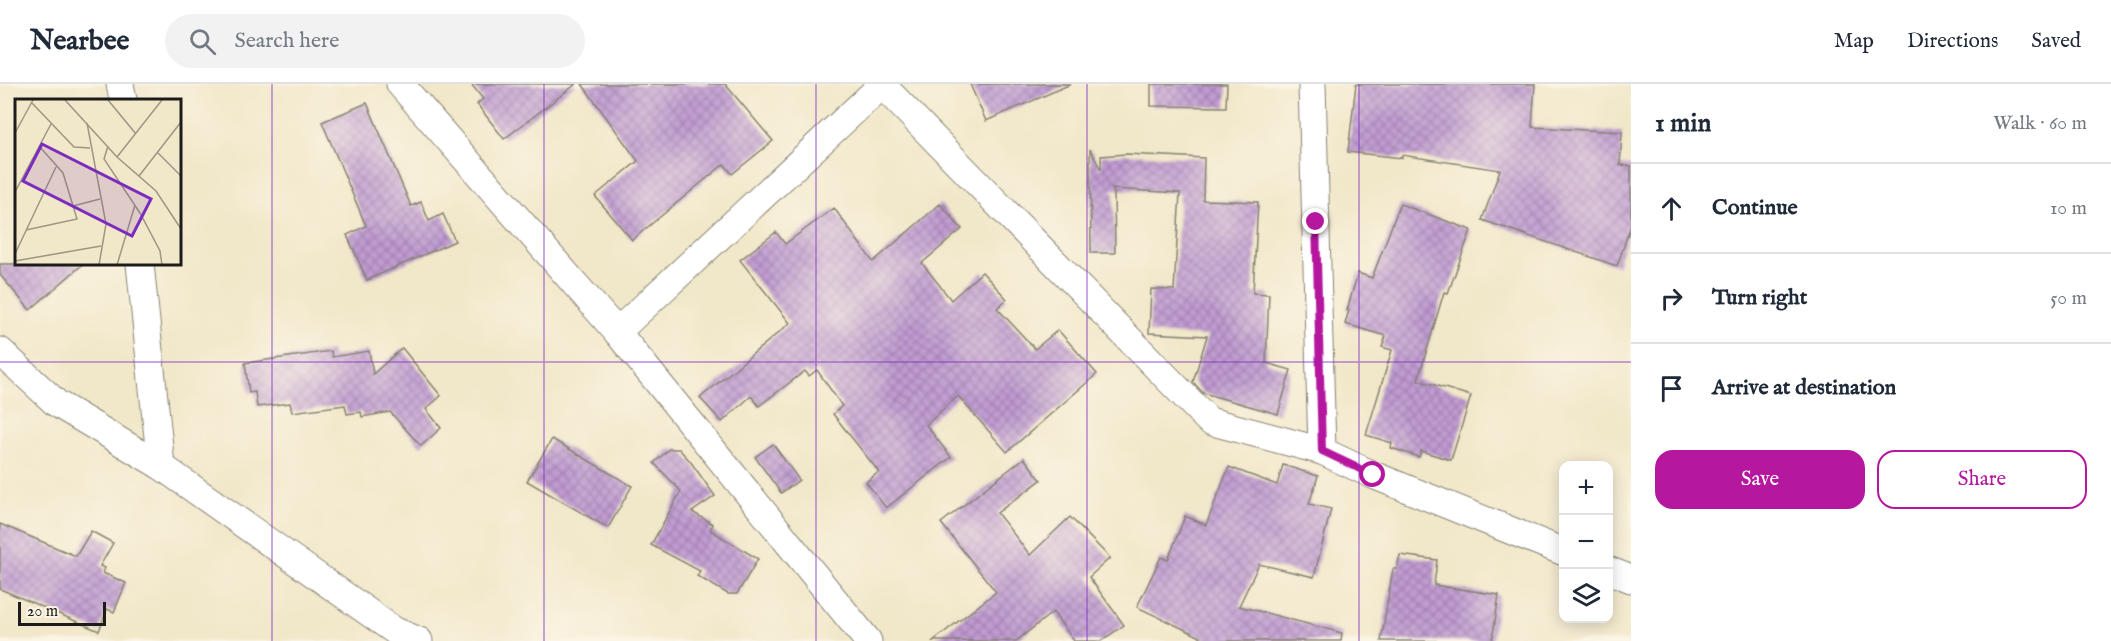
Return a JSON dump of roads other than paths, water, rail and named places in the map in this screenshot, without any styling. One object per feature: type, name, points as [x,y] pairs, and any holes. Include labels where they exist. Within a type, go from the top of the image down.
[{"type":"street","points":[[120,84],[123,99]]},
{"type":"street","points":[[400,84],[617,332],[868,641]]},
{"type":"street","points":[[617,332],[882,84],[1209,421],[1322,451],[1373,475],[1559,550]]},
{"type":"street","points":[[1312,84],[1322,451]]},
{"type":"street","points":[[140,266],[161,466]]},
{"type":"street","points":[[0,351],[56,403],[161,466],[395,631],[419,641]]},
{"type":"street","points":[[1613,572],[1631,579]]}]
